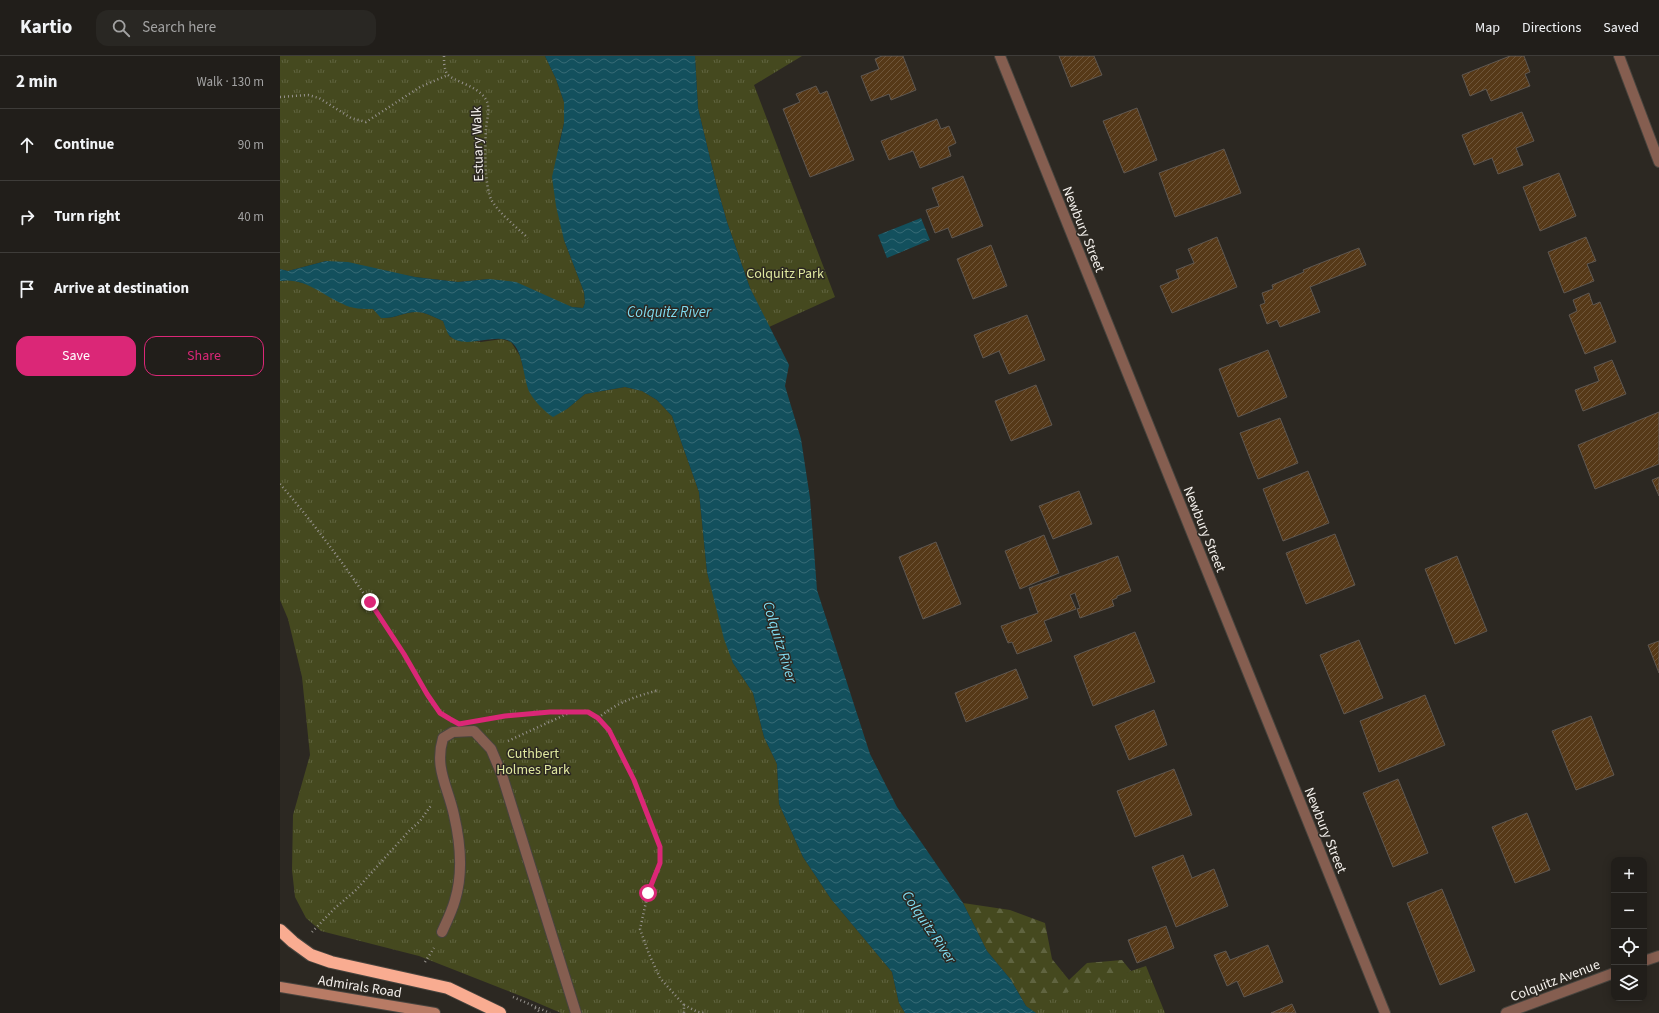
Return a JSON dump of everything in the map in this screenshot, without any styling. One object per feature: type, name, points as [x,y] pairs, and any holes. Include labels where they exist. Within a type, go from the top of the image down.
[{"type":"highway","points":[[280,930],[292,942],[311,955],[331,962],[448,988],[500,1013]]},
{"type":"main road","name":"Admirals Road","points":[[280,987],[435,1013]]},
{"type":"street","name":"Newbury Street","points":[[1000,56],[1385,1013]]},
{"type":"street","points":[[1619,56],[1659,162]]},
{"type":"street","points":[[442,932],[455,899],[459,875],[459,845],[454,814],[445,789],[439,762],[440,749],[443,738],[453,732],[474,731],[492,749],[504,782],[576,1013]]},
{"type":"street","points":[[1647,960],[1659,956]]},
{"type":"street","name":"Colquitz Avenue","points":[[1506,1013],[1611,973]]},
{"type":"path","points":[[280,97],[308,95],[319,98],[352,118],[366,122],[420,87],[448,75],[444,66],[444,56]]},
{"type":"path","name":"Estuary Walk","points":[[448,75],[474,88],[486,99],[488,110],[486,130],[486,177],[491,200],[505,217],[528,238]]},
{"type":"path","points":[[280,484],[300,508],[370,602],[440,713],[450,719]]},
{"type":"path","points":[[598,718],[614,706],[636,696],[659,690]]},
{"type":"path","points":[[492,749],[571,711]]},
{"type":"path","points":[[482,720],[505,716],[571,711],[588,712],[598,718],[609,730],[634,780],[660,847],[660,863],[648,893],[640,929],[660,978],[684,1005],[698,1012],[704,1013]]},
{"type":"path","points":[[310,934],[335,908],[356,890],[408,832],[420,821],[430,806],[445,789]]},
{"type":"path","points":[[532,1005],[541,1013]]},
{"type":"path","points":[[684,1005],[684,1013]]},
{"type":"green space","points":[[280,56],[545,56],[556,79],[564,102],[564,123],[558,148],[564,240],[584,292],[585,303],[583,308],[572,307],[489,279],[458,282],[415,277],[326,261],[288,271],[280,269]]},
{"type":"green space","name":"Colquitz Park","points":[[695,56],[802,56],[754,85],[835,297],[769,327],[750,288],[727,222],[716,183],[698,108]]},
{"type":"green space","name":"Cuthbert Holmes Park","points":[[289,280],[310,285],[353,307],[373,309],[382,318],[412,312],[426,314],[443,321],[450,337],[481,342],[502,339],[511,342],[520,356],[530,393],[567,409],[585,394],[625,387],[642,391],[657,400],[672,416],[699,492],[707,572],[733,663],[753,693],[764,737],[777,764],[779,804],[803,857],[831,899],[892,972],[899,1003],[905,1013],[561,1013],[419,956],[321,931],[306,918],[295,897],[292,870],[293,815],[310,755],[302,677],[288,619],[280,600],[280,281]]},
{"type":"green space","points":[[963,903],[1010,910],[1045,923],[1052,959],[1069,980],[1087,963],[1122,960],[1131,971],[1036,1013],[1026,1006],[1011,980],[987,951]]},
{"type":"green space","points":[[1146,966],[1165,1013],[1036,1013],[1026,1006]]},
{"type":"water","name":"Colquitz River","points":[[545,56],[695,56],[698,108],[727,222],[750,288],[789,365],[785,386],[801,439],[810,498],[817,590],[870,754],[897,807],[963,903],[987,951],[1011,980],[1026,1006],[1036,1013],[905,1013],[899,1003],[892,972],[831,899],[803,857],[779,804],[777,764],[764,737],[753,693],[733,663],[724,639],[707,572],[699,492],[672,416],[657,400],[642,391],[625,387],[585,394],[567,409],[553,417],[540,406],[530,393],[518,352],[511,342],[505,339],[473,342],[457,341],[450,336],[443,321],[426,314],[412,312],[381,318],[373,309],[346,306],[305,284],[289,280],[280,281],[280,269],[288,271],[326,261],[348,262],[415,277],[458,282],[489,279],[516,282],[572,307],[583,308],[585,303],[584,292],[564,240],[556,206],[552,177],[564,123],[564,102],[556,79]]},
{"type":"water","points":[[921,218],[930,240],[887,258],[878,235]]},
{"type":"building","points":[[882,56],[903,56],[916,90],[891,100],[889,94],[871,101],[861,76],[879,69],[875,59]]},
{"type":"building","points":[[1059,56],[1094,56],[1102,75],[1071,87]]},
{"type":"building","points":[[1510,56],[1524,56],[1530,72],[1525,74],[1530,86],[1491,101],[1486,89],[1470,96],[1462,75]]},
{"type":"building","points":[[816,86],[820,94],[827,91],[854,160],[810,177],[783,109],[800,102],[796,94]]},
{"type":"building","points":[[1137,108],[1157,160],[1124,173],[1103,121]]},
{"type":"building","points":[[1522,112],[1534,141],[1516,148],[1523,165],[1498,174],[1492,158],[1474,165],[1462,135]]},
{"type":"building","points":[[937,119],[941,129],[949,126],[956,143],[948,147],[951,156],[920,168],[913,151],[889,160],[881,141]]},
{"type":"building","points":[[1224,149],[1241,193],[1175,217],[1159,173]]},
{"type":"building","points":[[1559,173],[1576,216],[1540,231],[1523,187]]},
{"type":"building","points":[[963,176],[983,226],[952,238],[948,228],[935,233],[926,210],[939,206],[932,188]]},
{"type":"building","points":[[1217,237],[1237,287],[1172,313],[1160,286],[1179,278],[1176,270],[1194,263],[1188,249]]},
{"type":"building","points":[[1586,237],[1596,261],[1587,264],[1594,281],[1564,293],[1548,252]]},
{"type":"building","points":[[991,245],[1007,286],[973,299],[957,259]]},
{"type":"building","points":[[1359,248],[1366,265],[1310,287],[1320,312],[1280,327],[1277,320],[1267,324],[1260,305],[1265,303],[1262,293],[1273,289],[1272,285],[1304,272],[1303,270]]},
{"type":"building","points":[[1589,293],[1593,305],[1600,302],[1616,342],[1585,354],[1569,315],[1577,311],[1573,300]]},
{"type":"building","points":[[1027,315],[1045,360],[1009,374],[999,351],[983,358],[974,335]]},
{"type":"building","points":[[1268,350],[1287,397],[1238,417],[1219,369]]},
{"type":"building","points":[[1612,360],[1626,394],[1583,411],[1575,390],[1599,381],[1594,367]]},
{"type":"building","points":[[1036,385],[1052,425],[1011,441],[995,401]]},
{"type":"building","points":[[1659,412],[1659,464],[1595,489],[1578,445]]},
{"type":"building","points":[[1280,418],[1298,463],[1258,479],[1240,433]]},
{"type":"building","points":[[1308,471],[1329,523],[1283,541],[1263,489]]},
{"type":"building","points":[[1659,477],[1659,496],[1652,480]]},
{"type":"building","points":[[1079,491],[1092,524],[1053,539],[1039,506]]},
{"type":"building","points":[[1335,534],[1355,585],[1306,604],[1286,553]]},
{"type":"building","points":[[1044,535],[1059,573],[1020,589],[1005,551]]},
{"type":"building","points":[[936,542],[961,604],[923,619],[899,557]]},
{"type":"building","points":[[1118,556],[1131,591],[1117,596],[1117,598],[1112,600],[1114,606],[1080,618],[1077,609],[1080,608],[1075,593],[1070,595],[1076,609],[1044,621],[1052,641],[1017,654],[1012,642],[1008,643],[1001,626],[1038,613],[1029,588]]},
{"type":"building","points":[[1457,556],[1487,631],[1455,644],[1425,569]]},
{"type":"building","points":[[1135,632],[1155,682],[1093,706],[1074,656]]},
{"type":"building","points":[[1359,640],[1383,698],[1344,714],[1320,655]]},
{"type":"building","points":[[1659,641],[1659,673],[1648,645]]},
{"type":"building","points":[[1016,669],[1028,698],[966,722],[955,693]]},
{"type":"building","points":[[1425,695],[1445,745],[1379,772],[1360,721]]},
{"type":"building","points":[[1154,710],[1167,745],[1129,760],[1115,726]]},
{"type":"building","points":[[1591,716],[1614,775],[1576,790],[1552,731]]},
{"type":"building","points":[[1174,769],[1192,815],[1135,837],[1117,791]]},
{"type":"building","points":[[1398,779],[1428,853],[1393,867],[1363,793]]},
{"type":"building","points":[[1527,813],[1550,870],[1515,883],[1492,827]]},
{"type":"building","points":[[1183,855],[1192,878],[1214,869],[1228,906],[1176,927],[1152,867]]},
{"type":"building","points":[[1442,889],[1475,971],[1440,985],[1407,903]]},
{"type":"building","points":[[1166,926],[1174,948],[1137,963],[1128,940]]},
{"type":"building","points":[[1268,945],[1283,982],[1244,997],[1237,981],[1227,986],[1214,955],[1226,951],[1230,960]]},
{"type":"building","points":[[1292,1004],[1296,1013],[1271,1013]]},
{"type":"route","points":[[370,602],[440,713],[459,724],[505,716],[571,711],[588,712],[598,718],[609,730],[634,780],[660,847],[660,863],[648,893]]}]
